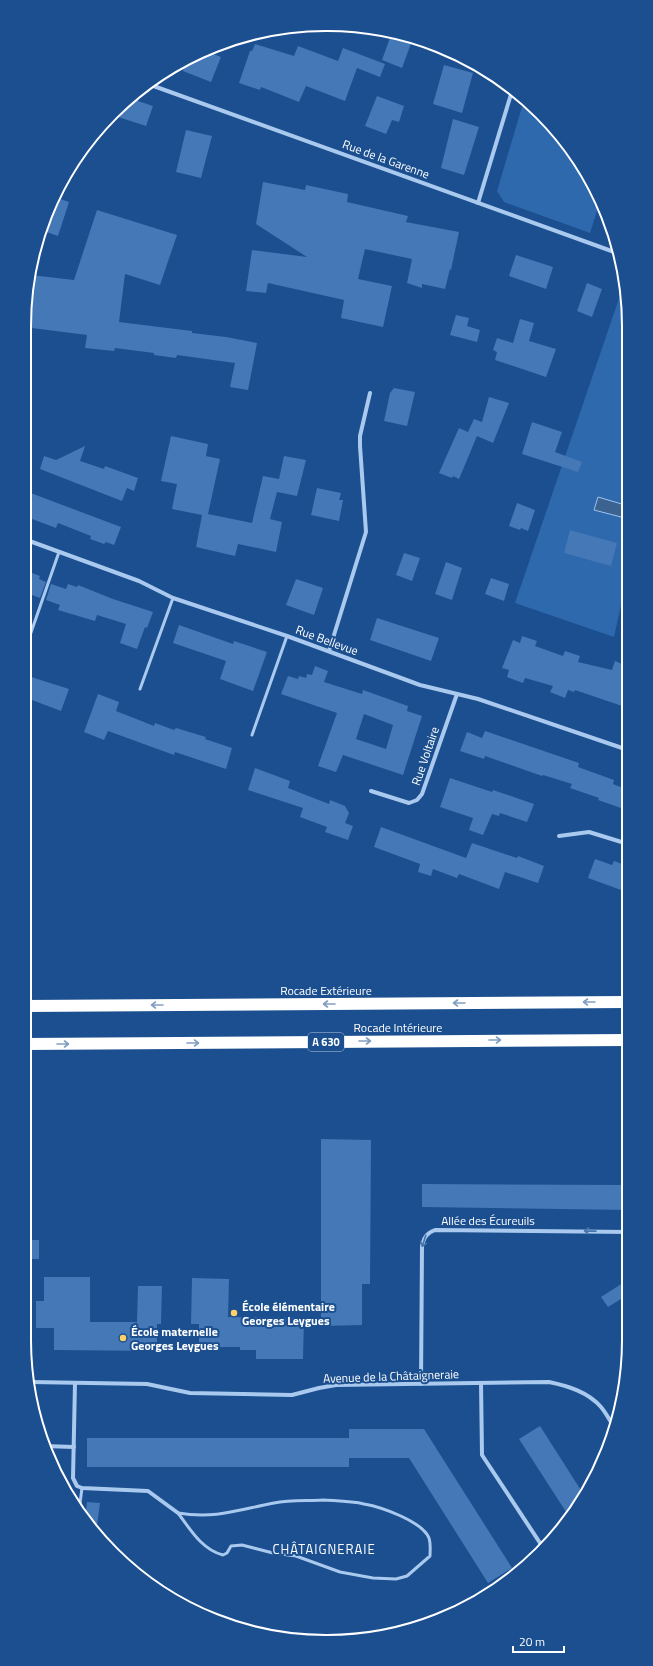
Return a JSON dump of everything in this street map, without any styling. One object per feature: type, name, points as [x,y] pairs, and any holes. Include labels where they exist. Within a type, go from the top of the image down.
[{"type":"highway","name":"Rocade Extérieure","points":[[31,1006],[622,1002]]},
{"type":"highway","name":"Rocade Intérieure","points":[[31,1044],[622,1040]]},
{"type":"street","name":"Rue de la Garenne","points":[[155,86],[612,251]]},
{"type":"street","points":[[478,203],[511,96]]},
{"type":"street","points":[[329,651],[366,532],[360,436],[370,393]]},
{"type":"street","name":"Rue Bellevue","points":[[31,542],[139,581],[173,598],[287,636],[420,685],[478,699],[622,748]]},
{"type":"street","name":"Rue Voltaire","points":[[371,791],[409,803],[417,800],[422,794],[457,694]]},
{"type":"street","points":[[559,836],[589,832],[622,842]]},
{"type":"street","name":"Allée des Écureuils","points":[[421,1384],[422,1246],[425,1236],[429,1232],[435,1230],[622,1232]]},
{"type":"street","name":"Avenue de la Châtaigneraie","points":[[35,1382],[147,1384],[190,1393],[292,1395],[326,1386],[549,1382],[574,1389],[594,1400],[610,1421]]},
{"type":"street","points":[[75,1383],[73,1478],[77,1486],[82,1488],[148,1491],[178,1513]]},
{"type":"street","points":[[481,1383],[482,1456],[540,1543]]},
{"type":"street","points":[[51,1446],[74,1447]]},
{"type":"lane","points":[[31,632],[59,552]]},
{"type":"lane","points":[[140,689],[173,598]]},
{"type":"lane","points":[[252,736],[287,636]]},
{"type":"lane","points":[[80,1502],[82,1488]]},
{"type":"lane","points":[[324,1500],[364,1504],[395,1514],[417,1525],[428,1536],[431,1543],[430,1556],[407,1576],[396,1579],[373,1578],[340,1572],[296,1556],[273,1553],[242,1544],[231,1546],[227,1553],[223,1555],[211,1550],[202,1543],[178,1513],[197,1516],[209,1515],[230,1513],[276,1503],[324,1500]]},
{"type":"shaded area","points":[[522,105],[549,132],[572,162],[598,208],[590,233],[504,202],[497,191]]},
{"type":"shaded area","points":[[620,296],[622,326],[622,601],[614,637],[515,603]]},
{"type":"shaded area","points":[[598,497],[622,504],[621,517],[594,510]]},
{"type":"building","points":[[390,38],[411,44],[402,68],[382,60]]},
{"type":"building","points":[[255,44],[294,56],[298,46],[338,61],[343,48],[385,64],[380,77],[357,68],[345,101],[306,86],[299,102],[261,87],[260,90],[239,83],[250,51],[252,51]]},
{"type":"building","points":[[212,53],[221,57],[211,82],[183,71],[184,68]]},
{"type":"building","points":[[444,65],[473,73],[462,113],[433,104]]},
{"type":"building","points":[[377,96],[404,106],[399,122],[392,120],[386,134],[365,126]]},
{"type":"building","points":[[136,100],[153,106],[146,126],[119,117]]},
{"type":"building","points":[[453,119],[479,127],[464,175],[441,168]]},
{"type":"building","points":[[186,130],[212,136],[201,178],[176,172]]},
{"type":"building","points":[[263,182],[305,190],[306,185],[348,194],[347,202],[408,216],[406,222],[459,232],[451,270],[450,269],[445,289],[422,284],[422,288],[407,283],[412,259],[365,249],[358,279],[392,286],[383,327],[341,318],[344,300],[268,283],[266,293],[246,291],[252,250],[307,257],[256,224]]},
{"type":"building","points":[[60,199],[69,202],[58,236],[47,232]]},
{"type":"building","points":[[97,210],[177,235],[160,285],[125,274],[119,322],[192,331],[192,333],[226,337],[257,343],[248,390],[230,387],[235,363],[177,355],[176,358],[154,355],[154,353],[115,348],[114,351],[85,348],[87,335],[31,328],[36,276],[74,280]]},
{"type":"building","points":[[516,255],[553,267],[546,289],[509,276]]},
{"type":"building","points":[[587,283],[602,289],[592,317],[577,311]]},
{"type":"building","points":[[456,315],[469,318],[467,326],[480,330],[477,342],[450,335]]},
{"type":"building","points":[[520,319],[534,323],[529,341],[556,349],[546,377],[495,360],[497,352],[493,350],[497,338],[513,343]]},
{"type":"building","points":[[394,388],[415,392],[407,426],[384,421],[390,393]]},
{"type":"building","points":[[489,397],[509,403],[493,443],[477,436],[459,479],[439,473],[459,428],[468,432],[474,419],[482,422]]},
{"type":"building","points":[[532,422],[562,432],[555,452],[582,462],[578,472],[522,454]]},
{"type":"building","points":[[171,436],[208,444],[206,456],[220,459],[208,514],[252,523],[263,476],[279,479],[284,456],[306,460],[297,496],[277,492],[270,519],[282,522],[276,552],[238,544],[235,556],[196,547],[202,515],[172,509],[177,484],[161,481]]},
{"type":"building","points":[[85,446],[80,461],[104,469],[105,466],[138,478],[134,491],[127,488],[122,501],[40,469],[44,456],[56,460]]},
{"type":"building","points":[[317,488],[341,493],[339,500],[343,500],[339,521],[311,515]]},
{"type":"building","points":[[31,493],[121,527],[114,545],[106,542],[104,544],[90,539],[91,536],[58,523],[56,528],[31,519]]},
{"type":"building","points":[[517,503],[535,510],[528,531],[509,526]]},
{"type":"building","points":[[570,530],[617,543],[611,566],[564,553]]},
{"type":"building","points":[[404,553],[420,558],[412,581],[396,575]]},
{"type":"building","points":[[446,562],[462,568],[452,600],[435,594]]},
{"type":"building","points":[[31,573],[40,576],[39,579],[46,582],[40,598],[31,595]]},
{"type":"building","points":[[491,578],[509,584],[504,601],[485,594]]},
{"type":"building","points":[[296,579],[323,588],[314,615],[286,605]]},
{"type":"building","points":[[51,584],[66,589],[68,584],[77,587],[78,585],[113,599],[153,612],[147,628],[145,627],[137,649],[120,643],[126,624],[97,615],[95,621],[58,610],[60,605],[46,600]]},
{"type":"building","points":[[377,618],[439,638],[431,661],[370,640]]},
{"type":"building","points":[[179,625],[233,644],[234,641],[267,652],[253,691],[220,679],[226,661],[173,643]]},
{"type":"building","points":[[522,636],[537,641],[535,646],[563,656],[565,651],[580,656],[578,662],[612,670],[615,661],[622,664],[622,706],[575,690],[574,692],[568,690],[565,698],[550,692],[553,686],[525,678],[523,683],[507,677],[509,670],[502,668],[513,640],[520,643]]},
{"type":"building","points":[[315,666],[328,671],[324,682],[362,694],[363,690],[408,706],[407,711],[422,716],[403,775],[343,755],[336,772],[318,766],[337,713],[281,694],[288,676],[298,679],[299,676],[306,678],[307,674],[312,675]],"holes":[[[364,714],[393,725],[386,749],[356,739]]]},
{"type":"building","points":[[31,677],[69,689],[61,711],[31,700]]},
{"type":"building","points":[[98,694],[119,702],[116,711],[154,726],[155,723],[174,730],[176,728],[206,737],[205,739],[232,748],[226,769],[175,752],[174,755],[108,731],[104,740],[84,732]]},
{"type":"building","points":[[485,731],[579,763],[578,767],[614,780],[613,784],[622,788],[621,808],[598,800],[599,798],[570,788],[572,784],[543,775],[542,776],[485,756],[484,759],[460,751],[467,732],[482,738]]},
{"type":"building","points":[[255,768],[290,781],[288,788],[329,804],[330,800],[345,806],[349,813],[345,823],[353,826],[348,840],[325,832],[327,827],[300,817],[303,808],[248,790]]},
{"type":"building","points":[[450,778],[492,792],[493,790],[534,804],[527,822],[500,813],[499,816],[492,814],[483,835],[469,830],[473,818],[440,807]]},
{"type":"building","points":[[381,827],[466,858],[472,843],[517,858],[518,856],[544,866],[538,883],[505,872],[499,889],[459,874],[457,878],[433,869],[431,876],[418,872],[420,864],[374,847]]},
{"type":"building","points":[[595,859],[612,865],[614,861],[622,864],[622,890],[588,878]]},
{"type":"building","points":[[321,1139],[371,1140],[370,1284],[362,1284],[362,1325],[321,1326]]},
{"type":"building","points":[[422,1184],[622,1185],[622,1210],[422,1207]]},
{"type":"building","points":[[31,1240],[39,1240],[39,1259],[31,1259]]},
{"type":"building","points":[[44,1277],[90,1277],[90,1322],[137,1322],[138,1286],[162,1286],[161,1324],[157,1324],[157,1351],[54,1350],[54,1328],[36,1328],[36,1301],[44,1301]]},
{"type":"building","points":[[192,1278],[229,1279],[228,1317],[304,1318],[303,1359],[256,1359],[256,1350],[240,1350],[240,1347],[199,1347],[199,1324],[191,1324]]},
{"type":"building","points":[[622,1284],[622,1298],[608,1307],[601,1297]]},
{"type":"building","points":[[540,1426],[581,1490],[566,1512],[519,1439]]},
{"type":"building","points":[[349,1429],[424,1429],[512,1568],[488,1583],[409,1458],[349,1458],[349,1467],[87,1467],[87,1438],[349,1438]]},
{"type":"building","points":[[87,1502],[100,1503],[97,1525],[92,1519],[86,1511]]},
{"type":"place","name":"École élémentaire Georges Leygues","points":[[234,1313]]},
{"type":"place","name":"École maternelle Georges Leygues","points":[[123,1338]]},
{"type":"district","name":"CHÂTAIGNERAIE","points":[[324,1549]]}]
